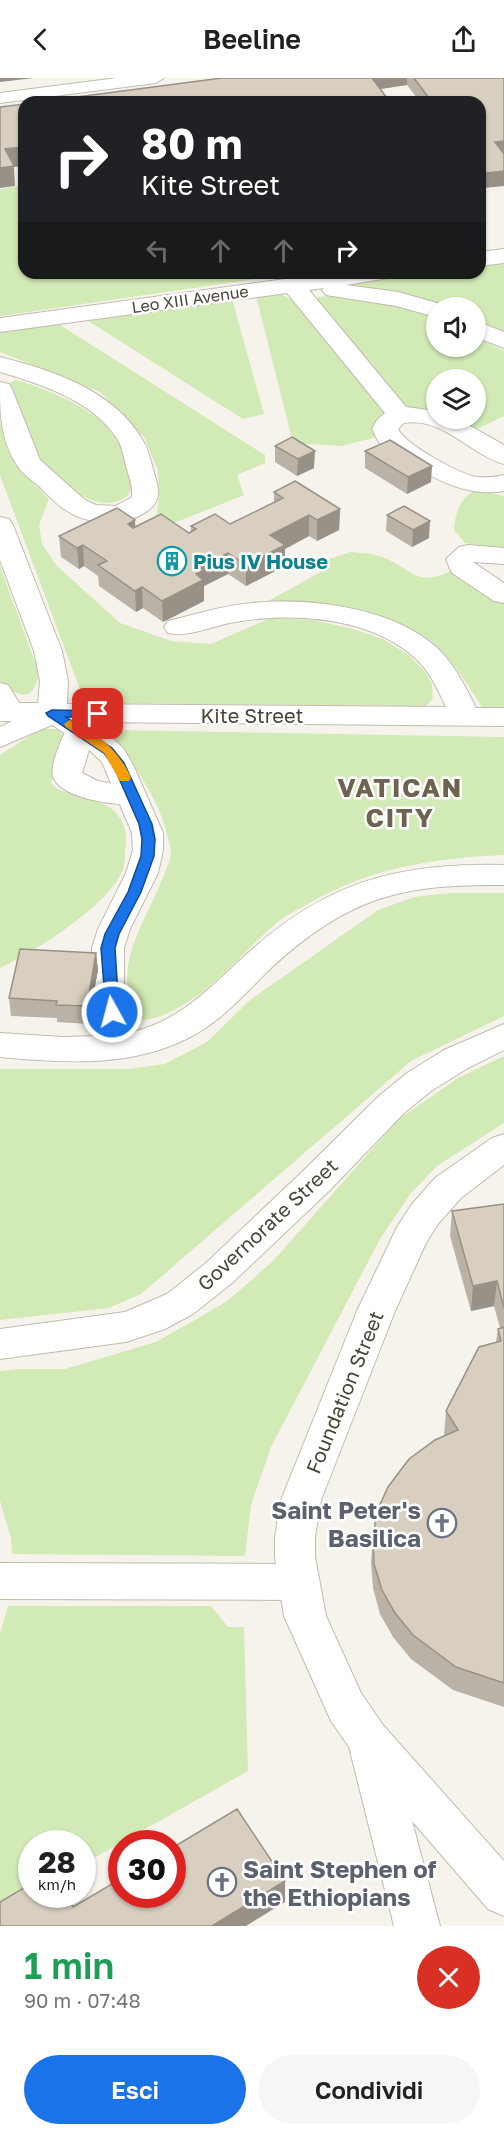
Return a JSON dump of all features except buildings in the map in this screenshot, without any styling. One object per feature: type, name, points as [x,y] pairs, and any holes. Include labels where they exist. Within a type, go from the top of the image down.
[{"type":"street","points":[[486,259],[504,256]]},
{"type":"street","name":"Leo XIII Avenue","points":[[0,325],[336,279]]},
{"type":"street","points":[[293,285],[398,299],[426,307]]},
{"type":"street","points":[[293,285],[395,409]]},
{"type":"street","points":[[486,333],[504,341]]},
{"type":"street","points":[[0,364],[29,372],[80,395],[105,411],[131,441],[145,490],[144,501],[135,508],[118,514],[92,513],[76,506],[28,463],[0,389]]},
{"type":"street","points":[[504,456],[439,419],[417,415],[394,418],[388,422],[385,429],[391,441],[463,482],[477,486],[504,483]]},
{"type":"street","points":[[475,438],[504,424]]},
{"type":"street","points":[[0,525],[50,657],[54,681],[52,713]]},
{"type":"street","points":[[504,556],[468,553],[459,559],[462,567],[504,595]]},
{"type":"street","points":[[178,627],[243,613],[285,610],[334,615],[379,626],[406,637],[436,663],[449,683],[465,716]]},
{"type":"street","points":[[3,713],[52,713],[108,750],[120,766],[131,796],[142,814],[148,839],[147,856],[135,892],[112,934],[108,948],[110,994],[118,1048]]},
{"type":"street","name":"Kite Street","points":[[52,713],[504,717]]},
{"type":"street","points":[[80,730],[67,769],[68,778],[91,790],[131,796]]},
{"type":"street","points":[[0,1045],[39,1049],[118,1048],[147,1041],[185,1025],[206,1011],[264,956],[299,928],[346,898],[379,886],[420,876],[504,875]]},
{"type":"street","name":"Governorate Street","points":[[0,1344],[126,1327],[152,1318],[180,1304],[235,1257],[392,1104],[419,1082],[456,1059],[504,1036]]},
{"type":"street","name":"Foundation Street","points":[[368,1739],[346,1707],[305,1616],[298,1582],[296,1537],[301,1500],[372,1322],[410,1237],[425,1214],[448,1188],[504,1147]]},
{"type":"street","points":[[0,1581],[298,1582]]},
{"type":"street","points":[[368,1739],[504,1894]]},
{"type":"street","points":[[368,1739],[417,1926]]},
{"type":"lane","points":[[0,98],[156,78]]},
{"type":"green space","points":[[18,186],[18,279],[256,279],[0,316],[0,189]]},
{"type":"green space","points":[[501,262],[504,265],[504,332],[486,324],[486,297],[426,297],[426,300],[408,295],[344,287],[344,283],[374,279],[486,279],[486,264]]},
{"type":"green space","points":[[281,294],[294,301],[386,415],[384,435],[342,446],[293,443],[256,296]]},
{"type":"green space","points":[[318,297],[345,297],[395,305],[426,315],[426,357],[486,357],[486,342],[504,351],[504,416],[486,425],[486,369],[426,369],[426,414],[411,413],[315,302]]},
{"type":"green space","points":[[232,299],[264,414],[243,419],[85,319]]},
{"type":"green space","points":[[57,323],[265,455],[265,463],[237,475],[244,495],[154,531],[159,499],[158,471],[144,437],[100,392],[0,352],[0,331]]},
{"type":"green space","points":[[15,380],[63,398],[87,411],[105,425],[118,443],[129,470],[131,485],[126,497],[114,502],[97,502],[75,492],[54,475],[38,456],[30,440],[10,387],[10,383]]},
{"type":"green space","points":[[0,422],[16,465],[49,499],[39,525],[42,544],[56,565],[120,623],[171,641],[210,644],[271,618],[312,620],[350,628],[383,639],[410,656],[425,672],[432,684],[433,698],[426,706],[85,703],[0,475]]},
{"type":"green space","points":[[478,490],[504,496],[504,549],[465,543],[454,530],[457,512],[463,501],[472,492]]},
{"type":"green space","points":[[351,552],[379,556],[421,577],[440,576],[453,570],[504,601],[504,708],[483,708],[449,659],[435,645],[399,623],[378,615],[333,605],[268,601],[319,573],[322,561]]},
{"type":"green space","points":[[0,566],[39,673],[37,683],[26,695],[0,684]]},
{"type":"green space","points":[[40,729],[61,729],[64,754],[51,783],[57,789],[108,806],[120,818],[126,833],[124,864],[115,883],[87,912],[32,951],[0,968],[0,755]]},
{"type":"green space","points":[[109,730],[504,737],[504,855],[426,862],[402,867],[353,882],[330,892],[279,921],[215,982],[197,996],[160,1016],[139,1021],[131,1003],[128,969],[136,937],[166,870],[171,850],[163,819],[150,792]]},
{"type":"green space","points":[[450,893],[504,893],[504,1016],[411,1061],[141,1294],[109,1308],[0,1320],[0,1069],[128,1069],[165,1064],[207,1042],[250,1000],[378,910],[414,897]]},
{"type":"green space","points":[[504,1056],[504,1123],[437,1166],[411,1193],[380,1239],[271,1447],[251,1505],[245,1556],[12,1554],[11,1538],[0,1501],[0,1371],[65,1369],[156,1342],[226,1302],[272,1262],[399,1119],[458,1078]]},
{"type":"green space","points":[[8,1606],[211,1606],[228,1627],[244,1627],[248,1771],[143,1830],[108,1830],[108,1850],[96,1857],[96,1830],[18,1830],[18,1900],[0,1910],[0,1633]]},
{"type":"slow traffic","points":[[70,724],[108,750],[120,766],[124,778]]},
{"type":"place","name":"Pius IV House","points":[[172,561]]},
{"type":"place","name":"Saint Peter's Basilica","points":[[442,1523]]},
{"type":"place","name":"Saint Stephen of the Ethiopians","points":[[222,1882]]},
{"type":"district","name":"VATICAN CITY","points":[[400,802]]},
{"type":"route","points":[[98,714],[52,713],[108,750],[120,766],[131,796],[146,824],[147,856],[135,892],[112,934],[108,948],[107,964],[112,1012]]}]
